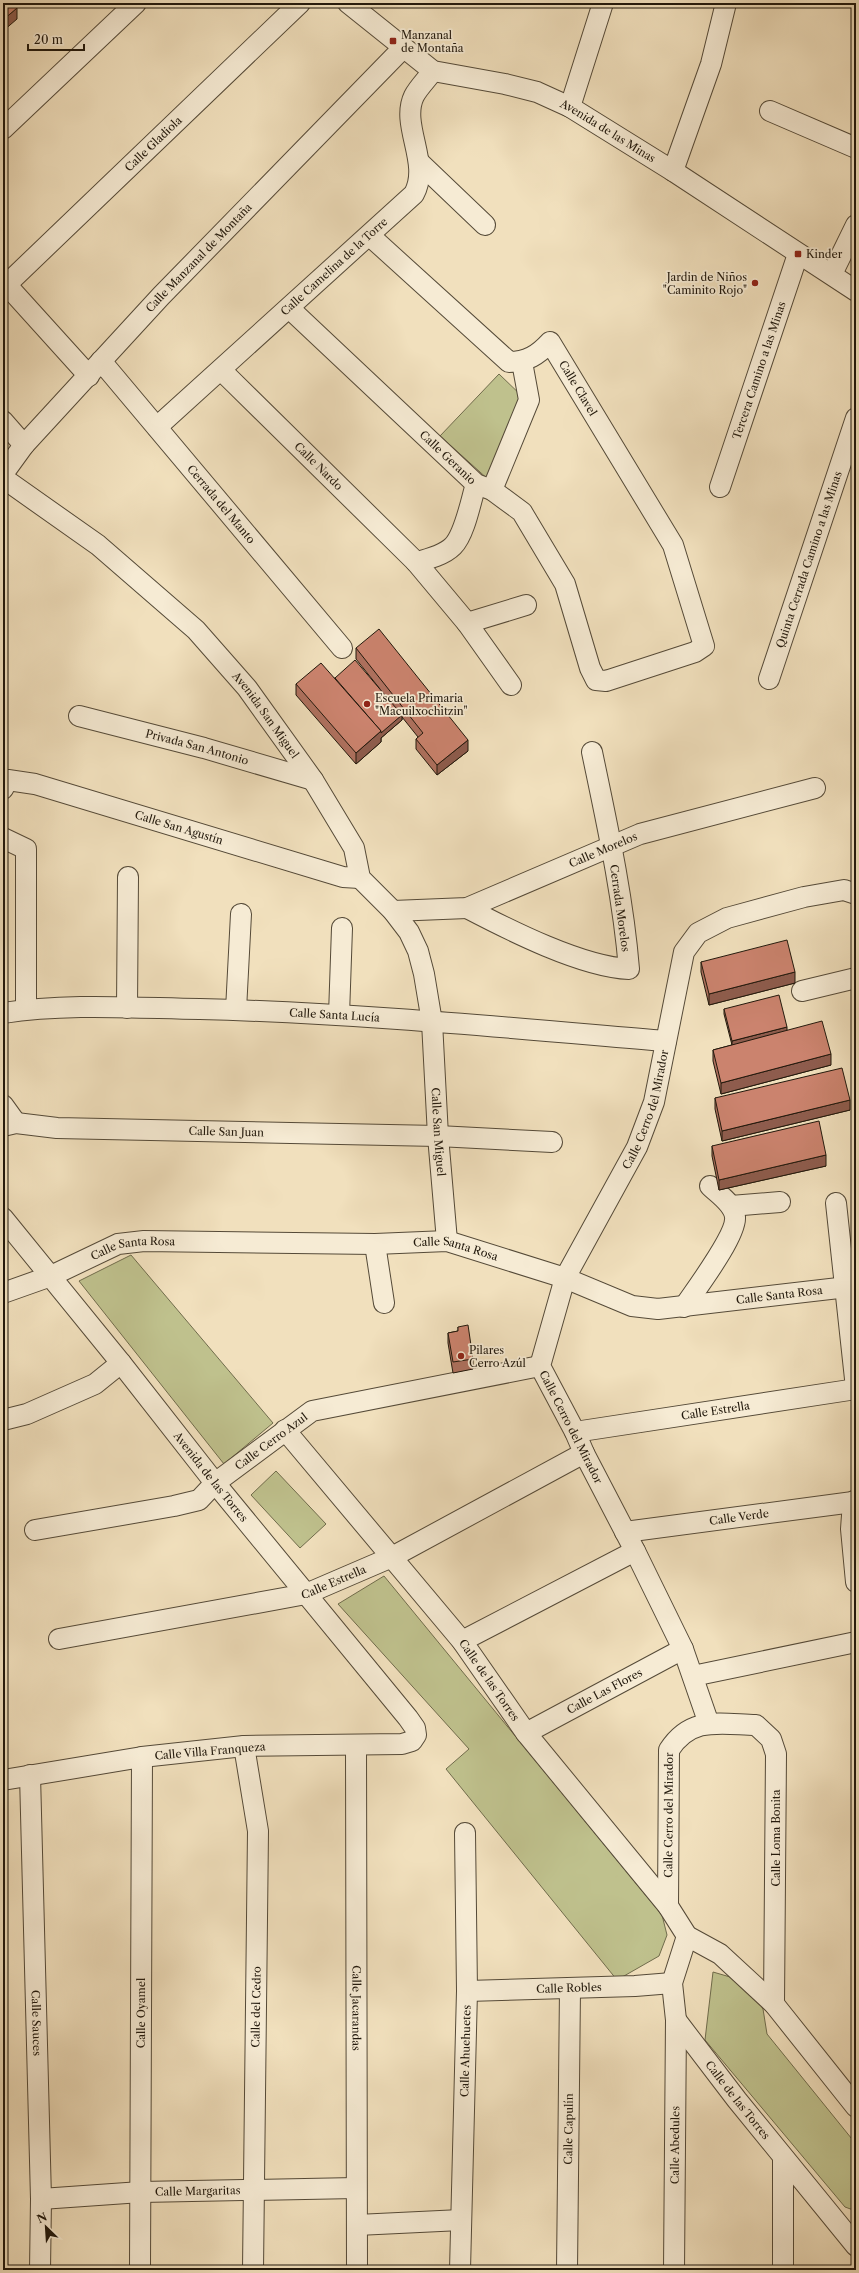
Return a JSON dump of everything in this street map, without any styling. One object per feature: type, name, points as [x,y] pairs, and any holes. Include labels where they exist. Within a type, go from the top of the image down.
[{"type":"street","points":[[3,129],[136,3]]},
{"type":"street","name":"Calle Gladiola","points":[[5,283],[300,3]]},
{"type":"street","name":"Avenida de las Minas","points":[[348,3],[433,72],[538,92],[570,107],[674,171],[856,291]]},
{"type":"street","points":[[570,107],[603,3]]},
{"type":"street","points":[[674,171],[711,64],[726,3]]},
{"type":"street","name":"Calle Manzanal de Montaña","points":[[3,474],[24,445],[89,376],[101,361],[295,157],[403,48]]},
{"type":"street","name":"Calle Camelina de la Torre","points":[[157,426],[370,236],[414,194],[420,184],[419,162],[410,112],[414,96],[433,72]]},
{"type":"street","points":[[770,111],[856,148]]},
{"type":"street","points":[[419,162],[485,225]]},
{"type":"street","points":[[832,274],[856,225]]},
{"type":"street","points":[[370,236],[509,362],[522,362],[529,400],[454,546],[433,558],[416,562]]},
{"type":"street","name":"Tercera Camino a las Minas","points":[[720,487],[798,254]]},
{"type":"street","points":[[5,283],[89,376]]},
{"type":"street","name":"Calle Geranio","points":[[289,308],[484,487],[522,512],[565,584],[590,668]]},
{"type":"street","name":"Calle Clavel","points":[[522,362],[539,354],[550,342],[673,545],[704,646],[695,652],[606,681],[596,680],[590,668]]},
{"type":"street","name":"Cerrada del Manto","points":[[101,361],[342,648]]},
{"type":"street","name":"Calle Nardo","points":[[221,370],[416,562],[467,622],[511,685]]},
{"type":"street","name":"Quinta Cerrada Camino a las Minas","points":[[769,679],[856,418]]},
{"type":"street","points":[[3,421],[24,445]]},
{"type":"street","name":"Avenida San Miguel","points":[[3,478],[98,545],[196,630],[247,688],[313,780],[354,848],[360,878]]},
{"type":"street","points":[[467,622],[526,605]]},
{"type":"street","name":"Privada San Antonio","points":[[79,716],[204,748],[313,780]]},
{"type":"street","name":"Cerrada Morelos","points":[[467,908],[502,926],[569,954],[615,969],[629,970],[612,847],[592,752]]},
{"type":"street","name":"Calle San Agustín","points":[[3,789],[8,780],[35,784],[343,877],[360,878]]},
{"type":"street","name":"Calle Morelos","points":[[393,911],[467,908],[640,834],[815,788]]},
{"type":"street","points":[[3,838],[26,849],[26,1009]]},
{"type":"street","points":[[127,1008],[128,876]]},
{"type":"street","points":[[360,878],[393,911],[409,932],[418,951],[424,974],[432,1022]]},
{"type":"street","name":"Calle Cerro del Mirador","points":[[668,1906],[669,1750],[678,1736],[694,1727],[709,1724],[683,1649],[635,1551],[584,1453],[575,1432],[540,1366],[565,1278],[637,1147],[654,1102],[684,952],[698,933],[727,918],[804,897],[844,890],[856,894]]},
{"type":"street","points":[[236,1010],[241,914]]},
{"type":"street","points":[[339,1014],[342,928]]},
{"type":"street","points":[[802,991],[856,978]]},
{"type":"street","name":"Calle Santa Lucía","points":[[3,1013],[26,1009],[127,1008],[339,1014],[666,1041]]},
{"type":"street","name":"Calle San Miguel","points":[[432,1022],[438,1136],[447,1241]]},
{"type":"street","points":[[3,1105],[10,1125]]},
{"type":"street","name":"Calle San Juan","points":[[10,1125],[57,1128],[438,1136]]},
{"type":"street","points":[[438,1136],[552,1142]]},
{"type":"street","points":[[684,1307],[735,1226],[735,1215],[731,1206],[710,1186]]},
{"type":"street","points":[[731,1206],[780,1202]]},
{"type":"street","points":[[836,1203],[850,1286],[856,1388]]},
{"type":"street","name":"Avenida de las Torres","points":[[3,1218],[121,1363],[215,1483],[408,1718],[415,1728],[416,1736]]},
{"type":"street","name":"Calle Santa Rosa","points":[[3,1292],[51,1276],[118,1244],[144,1241],[375,1244],[447,1241],[565,1278],[632,1306],[658,1310],[850,1286]]},
{"type":"street","points":[[375,1244],[384,1303]]},
{"type":"street","points":[[3,1420],[27,1414],[95,1384],[121,1363]]},
{"type":"street","name":"Calle Cerro Azul","points":[[35,1530],[199,1500],[215,1483],[312,1411],[540,1366]]},
{"type":"street","name":"Calle Estrella","points":[[575,1432],[856,1388]]},
{"type":"street","name":"Calle de las Torres","points":[[285,1430],[462,1641],[526,1733],[668,1906],[687,1936],[720,1954],[774,2004],[856,2107]]},
{"type":"street","name":"Calle Estrella","points":[[59,1639],[306,1594],[392,1557],[584,1453]]},
{"type":"street","points":[[854,1501],[850,1529],[856,1582]]},
{"type":"street","name":"Calle Verde","points":[[625,1532],[854,1501]]},
{"type":"street","points":[[462,1641],[635,1551]]},
{"type":"street","points":[[693,1676],[856,1642]]},
{"type":"street","name":"Calle Las Flores","points":[[526,1733],[683,1649]]},
{"type":"street","name":"Calle Loma Bonita","points":[[709,1724],[756,1725],[771,1739],[776,1754],[774,2004]]},
{"type":"street","name":"Calle Villa Franqueza","points":[[3,1780],[142,1757],[244,1746],[402,1744],[412,1741],[416,1736]]},
{"type":"street","name":"Calle Jacarandas","points":[[356,1745],[357,2270]]},
{"type":"street","name":"Calle del Cedro","points":[[244,1746],[258,1831],[253,2270]]},
{"type":"street","name":"Calle Oyamel","points":[[140,2270],[142,1757]]},
{"type":"street","name":"Calle Sauces","points":[[30,1775],[41,2199],[40,2270]]},
{"type":"street","name":"Calle Ahuehuetes","points":[[460,2270],[467,1991],[465,1833]]},
{"type":"street","points":[[676,2020],[672,1983],[687,1936]]},
{"type":"street","name":"Calle Robles","points":[[467,1991],[570,1989],[672,1983]]},
{"type":"street","name":"Calle Capulín","points":[[568,2270],[570,1989]]},
{"type":"street","name":"Calle de las Torres","points":[[676,2020],[783,2158],[848,2226],[856,2246]]},
{"type":"street","name":"Calle Abedules","points":[[674,2270],[676,2020]]},
{"type":"street","points":[[783,2158],[783,2270]]},
{"type":"street","name":"Calle Margaritas","points":[[41,2199],[141,2192],[254,2188],[356,2188]]},
{"type":"street","points":[[357,2225],[461,2220]]},
{"type":"green space","points":[[499,374],[526,400],[490,481],[440,436]]},
{"type":"green space","points":[[131,1255],[273,1423],[224,1464],[79,1281]]},
{"type":"green space","points":[[276,1471],[326,1524],[300,1548],[251,1495]]},
{"type":"green space","points":[[384,1576],[662,1915],[667,1935],[659,1956],[617,1980],[446,1769],[469,1749],[338,1604]]},
{"type":"green space","points":[[713,1972],[737,1979],[753,1992],[763,2009],[767,2034],[856,2144],[856,2211],[845,2207],[705,2040]]},
{"type":"building","points":[[3,3],[13,3],[17,8],[3,20]]},
{"type":"building","points":[[379,629],[468,740],[437,765],[416,739],[423,733],[356,648]]},
{"type":"building","points":[[355,660],[402,715],[381,733],[381,731],[335,678]]},
{"type":"building","points":[[321,663],[381,731],[356,753],[296,684]]},
{"type":"building","points":[[787,940],[795,972],[709,994],[701,962]]},
{"type":"building","points":[[779,995],[787,1027],[732,1041],[724,1009]]},
{"type":"building","points":[[822,1021],[831,1054],[721,1083],[713,1050]]},
{"type":"building","points":[[842,1068],[850,1100],[722,1131],[715,1098]]},
{"type":"building","points":[[819,1121],[826,1155],[719,1180],[712,1146]]},
{"type":"building","name":"Pilares Cerro Azúl","points":[[468,1325],[473,1359],[453,1362],[448,1333],[458,1331],[458,1327]]},
{"type":"place","name":"Manzanal de Montaña","points":[[393,41]]},
{"type":"place","name":"Kinder","points":[[798,254]]},
{"type":"place","name":"Jardin de Niños \"Caminito Rojo\"","points":[[755,283]]},
{"type":"place","name":"Escuela Primaria \"Macuilxochitzin\"","points":[[367,704]]},
{"type":"place","name":"Pilares Cerro Azúl","points":[[461,1356]]}]
